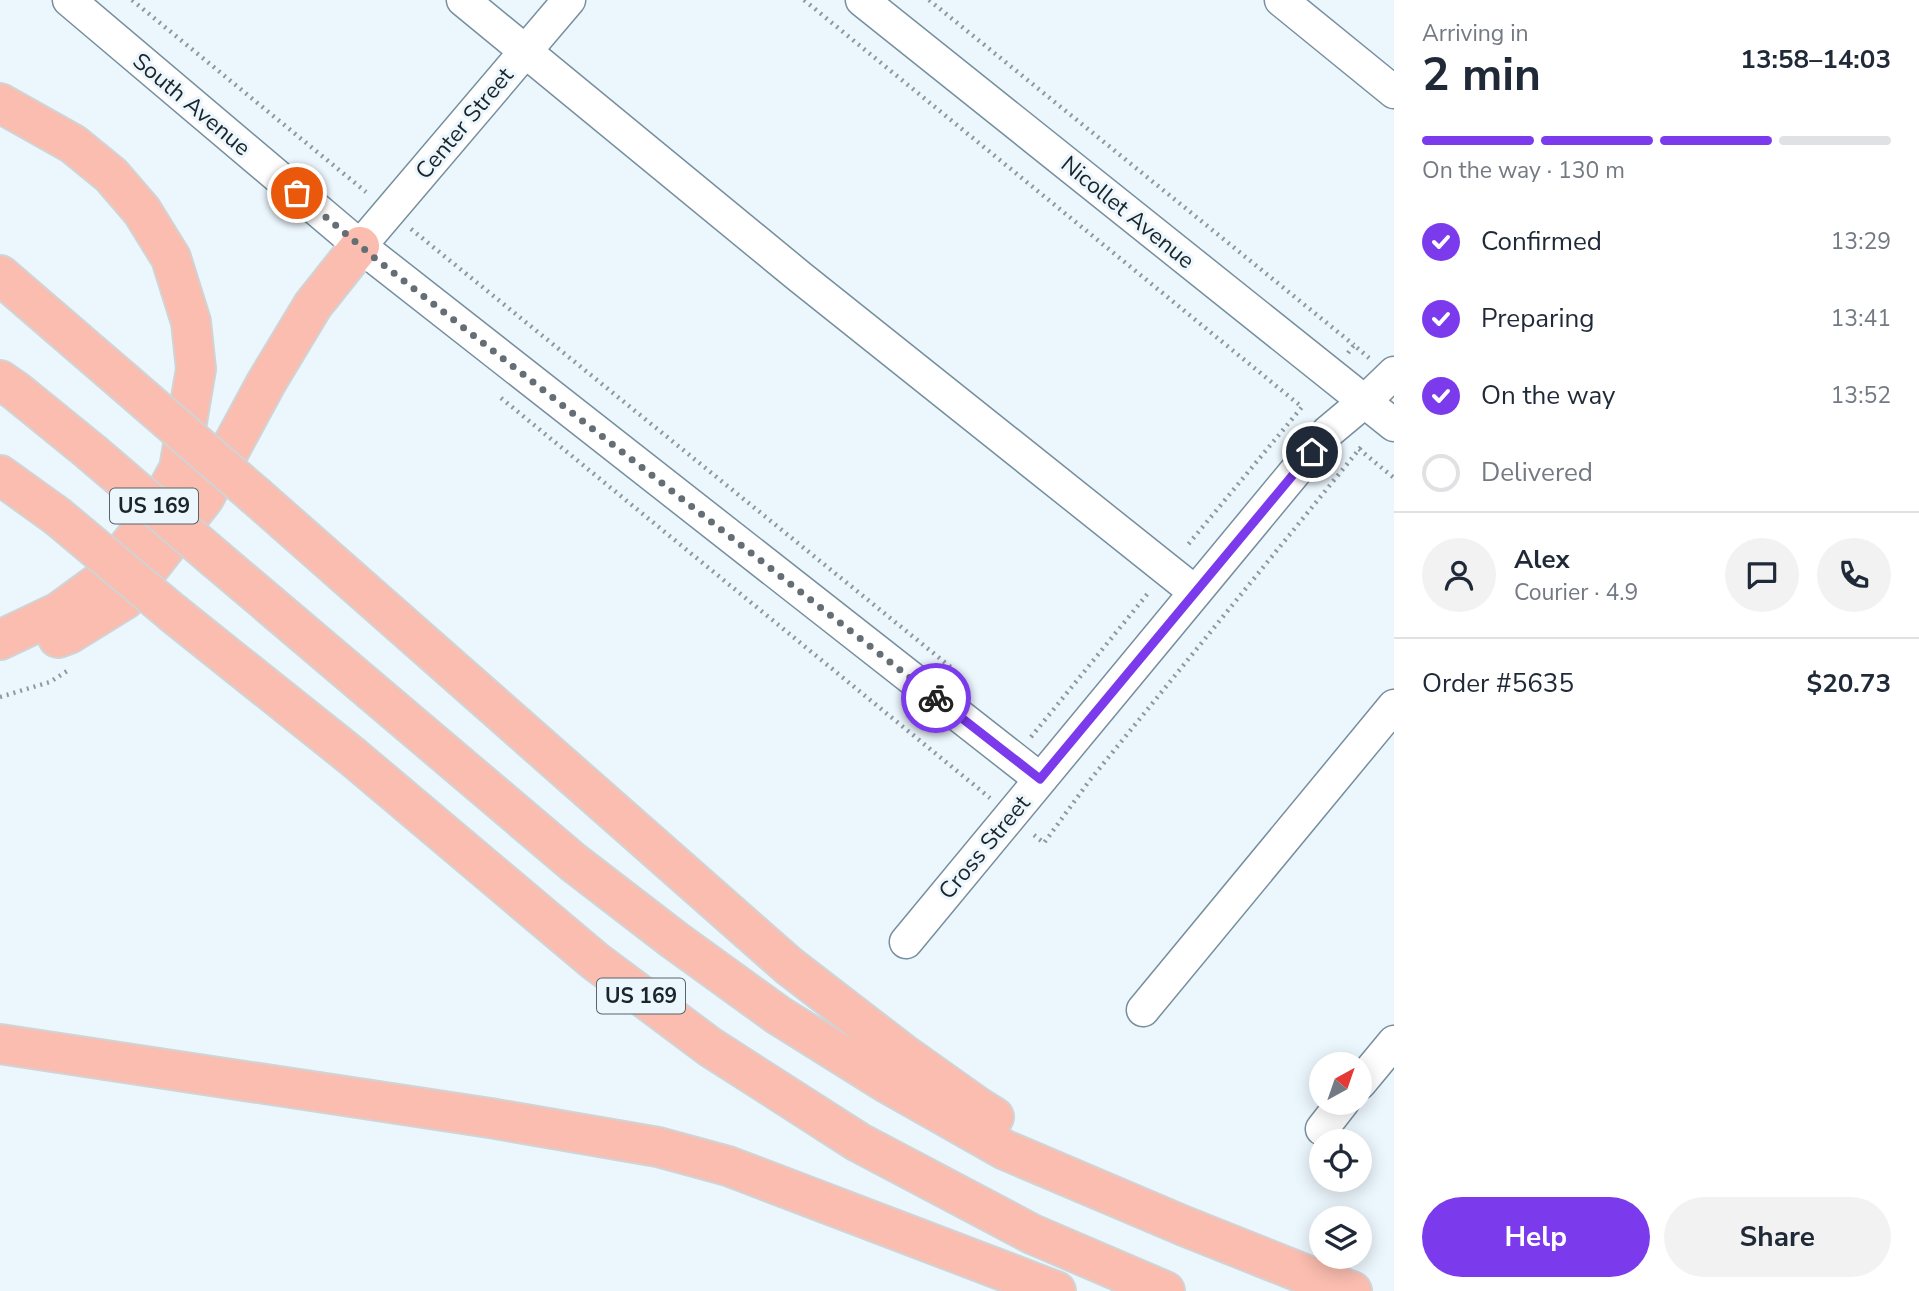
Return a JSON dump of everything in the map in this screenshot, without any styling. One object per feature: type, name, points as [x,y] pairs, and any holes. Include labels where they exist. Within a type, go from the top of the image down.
[{"type":"highway","points":[[0,103],[73,144],[111,175],[142,211],[171,258],[191,322],[196,369],[179,469],[153,516],[100,582],[59,612],[0,640]]},
{"type":"highway","points":[[0,659],[8,659],[69,634],[124,600],[204,498],[313,305],[360,246]]},
{"type":"highway","points":[[0,275],[257,497],[789,966],[902,1053],[978,1107],[1184,1226]]},
{"type":"highway","name":"US 169","points":[[0,380],[91,452],[573,862],[778,1015],[885,1082],[1005,1150],[1184,1226],[1352,1291]]},
{"type":"highway","name":"US 169","points":[[0,475],[57,516],[174,614],[353,757],[595,961],[710,1047],[858,1142],[1032,1234],[1165,1291]]},
{"type":"highway","points":[[0,1044],[490,1118],[658,1147],[728,1166],[1056,1291]]},
{"type":"street","name":"South Avenue","points":[[69,0],[360,246],[1014,759],[1050,767]]},
{"type":"street","points":[[463,0],[790,268],[1195,592]]},
{"type":"street","name":"Center Street","points":[[360,246],[569,0]]},
{"type":"street","name":"Nicollet Avenue","points":[[862,0],[1394,424]]},
{"type":"street","points":[[1281,0],[1394,92]]},
{"type":"street","name":"Cross Street","points":[[906,942],[1328,432],[1394,373]]},
{"type":"street","points":[[1143,1010],[1394,706]]},
{"type":"street","points":[[1372,1069],[1394,1042]]},
{"type":"street","points":[[1322,1129],[1333,1115]]},
{"type":"path","points":[[132,0],[958,673]]},
{"type":"path","points":[[804,0],[1302,407],[986,795]]},
{"type":"path","points":[[929,0],[1354,345]]},
{"type":"path","points":[[1034,734],[1050,767],[1090,779],[1359,449],[1394,424]]},
{"type":"path","points":[[1359,449],[1394,478]]},
{"type":"way so far","points":[[297,193],[376,259],[936,698]]},
{"type":"route","points":[[936,698],[1040,779],[1312,452]]}]
